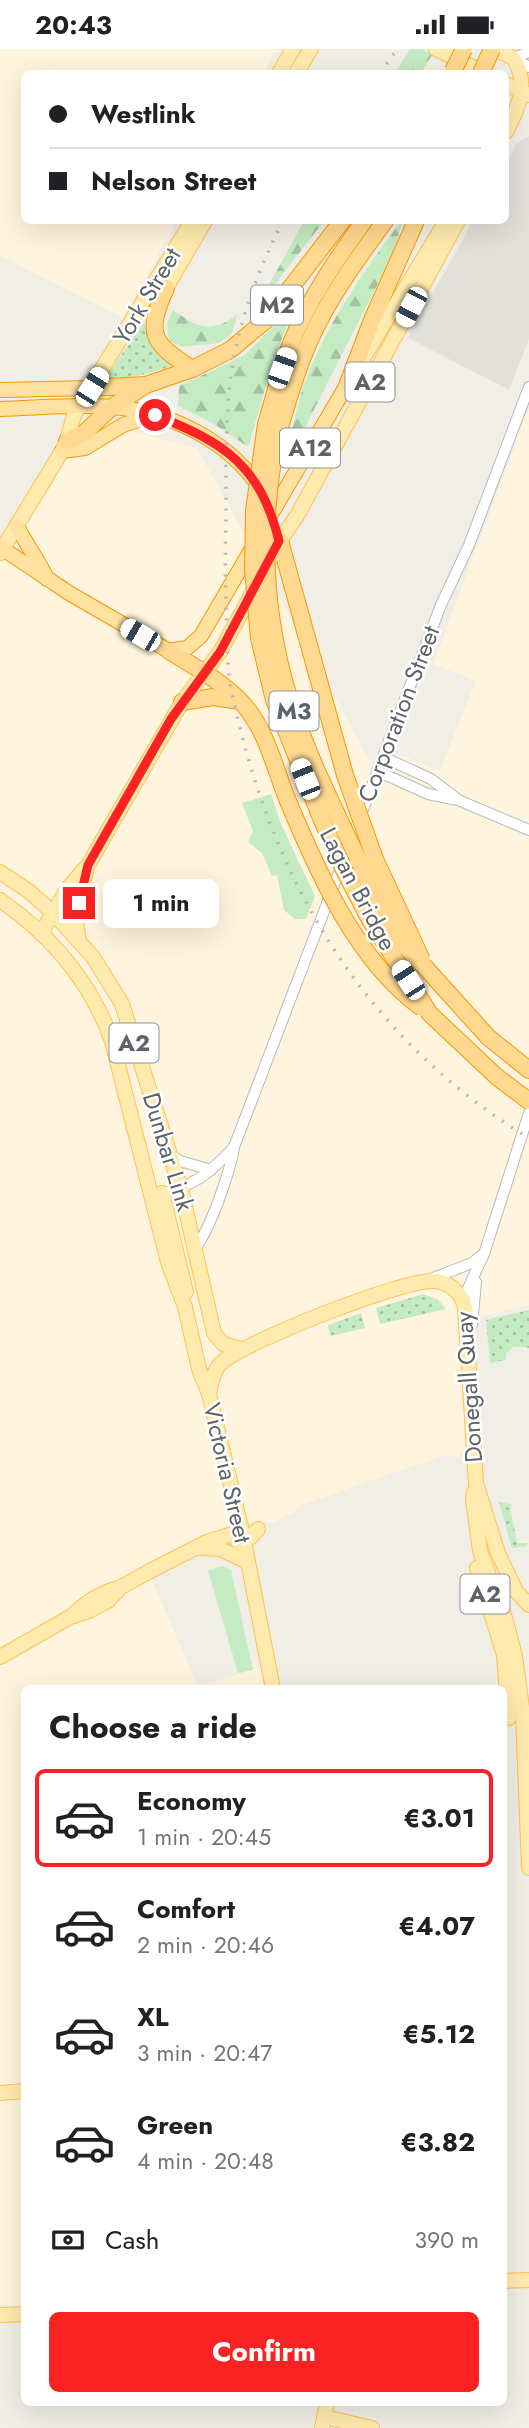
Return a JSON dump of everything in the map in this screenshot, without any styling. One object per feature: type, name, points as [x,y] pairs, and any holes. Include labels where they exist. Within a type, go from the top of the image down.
[{"type":"highway","points":[[453,70],[464,49]]},
{"type":"highway","points":[[484,70],[493,49]]},
{"type":"highway","name":"M2","points":[[192,369],[230,350],[265,321],[340,224]]},
{"type":"highway","name":"M3","points":[[273,425],[282,368],[302,320],[327,274],[362,224]]},
{"type":"highway","name":"M3","points":[[273,425],[310,338],[348,273],[382,224]]},
{"type":"highway","points":[[348,383],[372,320],[415,224]]},
{"type":"highway","points":[[166,288],[157,307],[154,334],[166,351],[192,369]]},
{"type":"highway","points":[[65,446],[84,433],[112,407],[146,385],[192,369]]},
{"type":"highway","name":"A12","points":[[169,651],[187,648],[201,636],[348,383]]},
{"type":"highway","points":[[0,390],[146,385]]},
{"type":"highway","name":"A12","points":[[0,409],[112,407],[155,415],[210,440],[241,462],[254,479],[272,512],[279,541]]},
{"type":"highway","points":[[65,446],[85,448],[123,425],[155,415]]},
{"type":"highway","name":"Lagan Bridge","points":[[273,425],[272,472],[265,541],[270,607],[284,680],[302,735],[379,905],[403,944],[488,1037],[529,1070]]},
{"type":"highway","name":"Lagan Bridge","points":[[273,425],[254,511],[253,569],[259,638],[274,700],[321,818],[370,920],[430,1013],[497,1077],[529,1101]]},
{"type":"highway","points":[[18,526],[47,579]]},
{"type":"highway","name":"M3","points":[[279,541],[345,775],[375,859],[424,966]]},
{"type":"highway","points":[[1,550],[205,673],[240,701]]},
{"type":"highway","points":[[182,702],[213,697],[240,701]]},
{"type":"highway","name":"M3","points":[[240,701],[263,736],[317,868],[353,930],[402,994],[430,1013]]},
{"type":"main road","points":[[281,70],[293,49]]},
{"type":"main road","points":[[298,70],[311,49]]},
{"type":"main road","points":[[436,49],[477,70]]},
{"type":"main road","points":[[493,49],[513,58],[520,69],[526,94],[524,114],[509,128]]},
{"type":"main road","points":[[509,86],[526,94]]},
{"type":"main road","name":"York Street","points":[[1,550],[65,446],[79,407],[190,224]]},
{"type":"main road","name":"York Street","points":[[166,288],[203,224]]},
{"type":"main road","name":"A2","points":[[348,383],[444,224]]},
{"type":"main road","name":"A2","points":[[0,900],[42,932],[67,889],[88,865],[182,702],[205,673],[241,616],[279,541],[298,514],[456,224]]},
{"type":"main road","name":"A2","points":[[79,941],[76,921],[88,865]]},
{"type":"main road","points":[[6,875],[37,909],[42,932]]},
{"type":"main road","name":"A2","points":[[6,875],[54,914]]},
{"type":"main road","name":"Dunbar Link","points":[[54,914],[93,957],[122,1004],[181,1189],[195,1249]]},
{"type":"main road","name":"Dunbar Link","points":[[42,932],[85,984],[105,1021],[156,1195],[168,1262]]},
{"type":"main road","points":[[156,1195],[186,1289],[185,1307]]},
{"type":"main road","name":"A2","points":[[195,1249],[214,1333],[223,1345],[241,1349]]},
{"type":"main road","name":"Victoria Street","points":[[168,1262],[185,1307],[199,1369],[209,1394],[243,1536],[272,1685]]},
{"type":"main road","points":[[209,1394],[218,1366],[241,1349],[323,1314],[428,1280],[446,1284],[463,1299]]},
{"type":"main road","name":"Donegall Quay","points":[[463,1299],[469,1365],[475,1483],[473,1499],[477,1539],[512,1642],[516,1716],[527,1747],[529,1868]]},
{"type":"main road","name":"Donegall Quay","points":[[475,1483],[501,1561],[516,1591],[529,1605]]},
{"type":"main road","points":[[0,1657],[69,1618],[85,1603],[106,1590],[121,1587],[197,1547],[228,1535],[250,1538],[258,1529]]},
{"type":"main road","points":[[220,1549],[243,1536]]},
{"type":"main road","points":[[197,1547],[220,1549],[248,1562]]},
{"type":"main road","points":[[0,2093],[21,2091]]},
{"type":"main road","points":[[507,2281],[529,2280]]},
{"type":"main road","points":[[0,2315],[21,2313]]},
{"type":"main road","points":[[327,2419],[372,2428]]},
{"type":"street","points":[[513,58],[529,52]]},
{"type":"street","points":[[513,58],[529,67]]},
{"type":"street","name":"Corporation Street","points":[[156,1195],[181,1189],[211,1170],[234,1147],[377,771],[455,573],[469,545],[529,387]]},
{"type":"street","points":[[383,757],[431,779],[458,800]]},
{"type":"street","points":[[377,771],[428,794],[458,800],[529,830]]},
{"type":"street","name":"Donegall Quay","points":[[463,1299],[484,1254],[529,1113]]},
{"type":"street","points":[[195,1249],[232,1161],[234,1147]]},
{"type":"street","points":[[169,1154],[180,1161],[211,1170]]},
{"type":"street","points":[[428,1280],[472,1263],[484,1254]]},
{"type":"street","points":[[469,1365],[478,1269]]},
{"type":"shaded area","points":[[0,49],[277,49],[265,70],[21,70],[21,224],[175,224],[123,318],[0,255]]},
{"type":"shaded area","points":[[529,136],[529,339],[509,390],[408,338],[471,224],[509,224],[509,157],[516,144]]},
{"type":"shaded area","points":[[529,408],[529,1305],[466,1320],[473,1433],[459,1457],[445,1456],[301,1505],[294,1512],[274,1522],[254,1523],[233,1529],[147,1569],[198,1685],[21,1685],[21,2310],[0,2311],[0,561],[83,419],[197,448],[383,785],[398,754],[440,771],[476,681],[433,664]]},
{"type":"shaded area","points":[[265,1666],[270,1685],[201,1685]]},
{"type":"green space","points":[[410,49],[423,49],[432,55],[423,70],[397,70]]},
{"type":"green space","points":[[302,224],[322,224],[269,292],[264,294]]},
{"type":"green space","points":[[399,224],[402,224],[392,256],[289,459],[288,452],[298,404],[316,355],[341,308]]},
{"type":"green space","points":[[300,293],[274,359],[248,447],[214,424],[178,406],[179,386],[245,355],[278,322]]},
{"type":"green space","points":[[173,310],[198,325],[212,327],[237,315],[232,334],[219,343],[182,347],[169,340],[167,323]]},
{"type":"green space","points":[[144,322],[152,345],[178,365],[137,376],[104,380]]},
{"type":"green space","points":[[271,794],[281,824],[315,896],[306,919],[295,919],[284,910],[277,875],[272,876],[262,853],[248,842],[253,831],[242,803]]},
{"type":"green space","points":[[423,1294],[438,1300],[446,1309],[380,1324],[376,1308]]},
{"type":"green space","points":[[529,1310],[529,1348],[513,1346],[506,1354],[506,1360],[490,1363],[486,1320]]},
{"type":"green space","points":[[361,1313],[365,1328],[330,1336],[328,1325]]},
{"type":"green space","points":[[499,1502],[513,1505],[510,1507],[517,1543],[527,1543],[527,1546],[512,1548]]},
{"type":"green space","points":[[222,1566],[231,1570],[253,1670],[238,1673],[208,1571]]},
{"type":"railway","points":[[382,70],[397,49]]},
{"type":"railway","points":[[282,224],[265,258],[244,315],[231,375],[228,411],[225,560],[228,663],[230,683],[247,753],[269,819],[296,883],[330,943],[370,999],[416,1050],[469,1097],[529,1138]]},
{"type":"route","points":[[79,903],[88,865],[171,719],[220,652],[279,541],[267,500],[241,462],[210,440],[155,415]]}]
